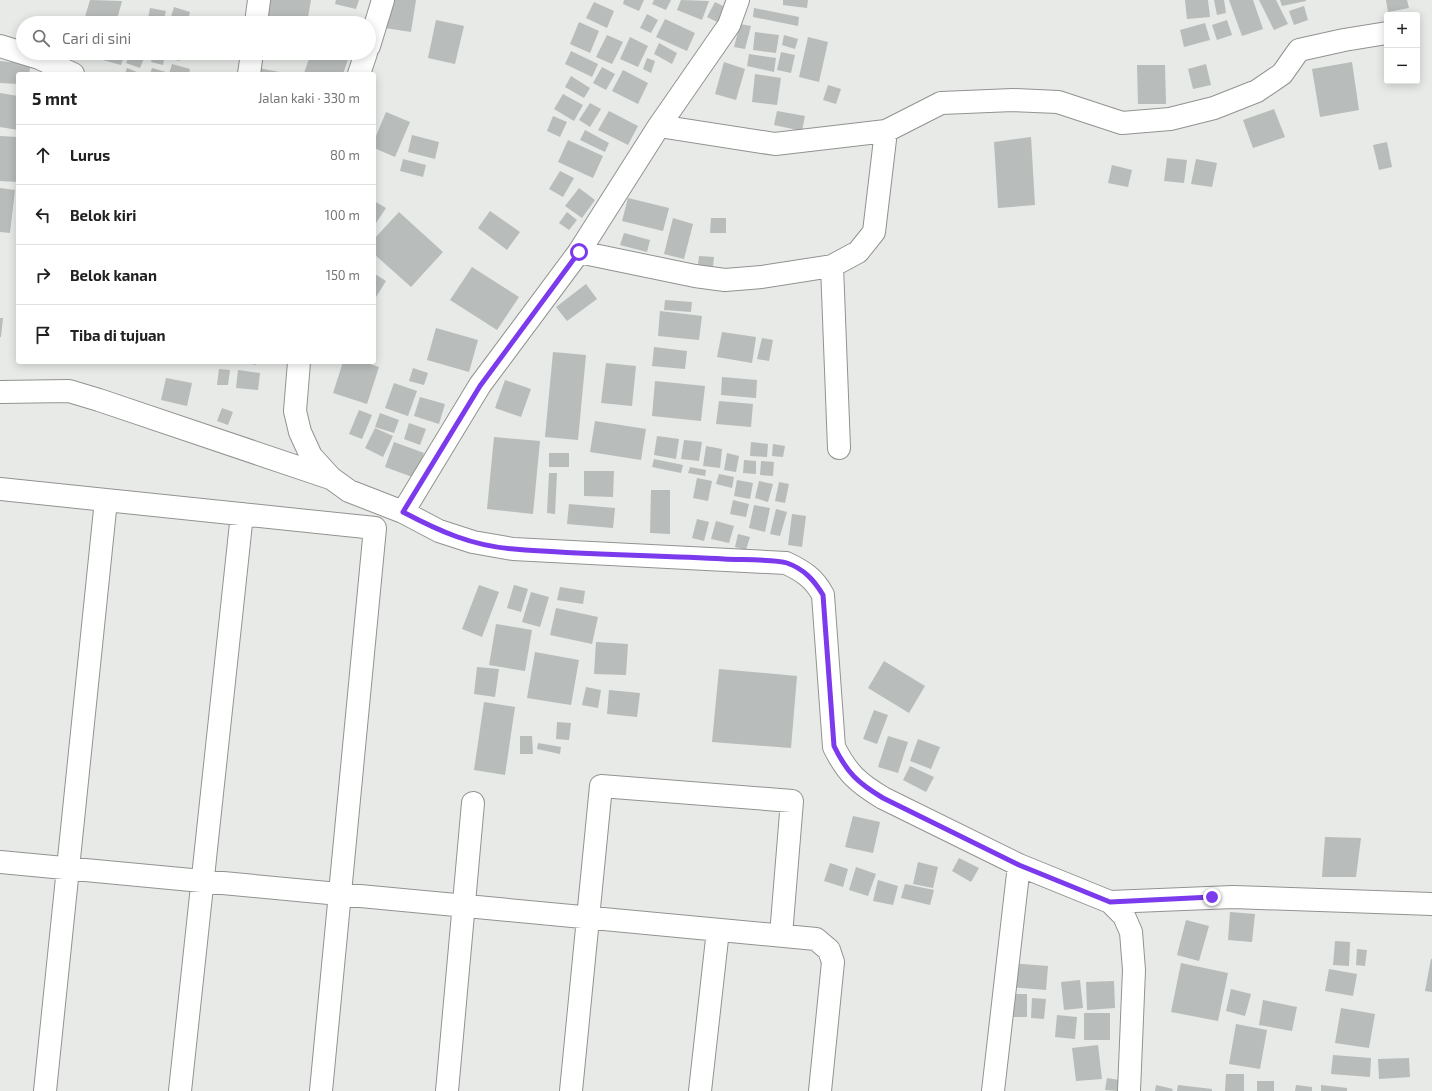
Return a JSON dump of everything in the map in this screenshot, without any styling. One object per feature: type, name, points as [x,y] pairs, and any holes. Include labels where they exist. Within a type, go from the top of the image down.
[{"type":"street","points":[[257,16],[259,0]]},
{"type":"street","points":[[376,23],[383,0]]},
{"type":"street","points":[[403,512],[480,386],[579,252],[659,126],[729,25],[738,0]]},
{"type":"street","points":[[659,126],[776,144],[886,131],[941,103],[1014,100],[1058,102],[1122,123],[1170,119],[1214,108],[1257,91],[1282,74],[1299,50],[1344,40],[1384,33]]},
{"type":"street","points":[[0,46],[16,51]]},
{"type":"street","points":[[43,60],[69,72]]},
{"type":"street","points":[[249,72],[251,60]]},
{"type":"street","points":[[360,72],[364,60]]},
{"type":"street","points":[[579,252],[695,276],[725,280],[762,277],[832,266],[858,252],[874,232],[886,131]]},
{"type":"street","points":[[832,266],[839,448]]},
{"type":"street","points":[[299,364],[296,411],[300,432],[311,456],[331,478],[349,490],[403,512],[439,531],[473,542],[513,549],[673,556],[786,563],[803,571],[816,583],[823,595],[834,746],[844,766],[863,786],[883,798],[1019,865],[1110,902],[1124,916],[1131,932],[1133,947],[1134,998],[1129,1091]]},
{"type":"street","points":[[0,392],[68,391],[331,478]]},
{"type":"street","points":[[0,488],[375,528],[321,1091]]},
{"type":"street","points":[[45,1091],[106,500]]},
{"type":"street","points":[[180,1091],[242,514]]},
{"type":"street","points":[[571,1091],[601,786],[792,801],[781,935]]},
{"type":"street","points":[[447,1091],[473,803]]},
{"type":"street","points":[[0,862],[816,939],[829,950],[833,962],[820,1091]]},
{"type":"street","points":[[993,1091],[1019,865]]},
{"type":"street","points":[[1110,902],[1232,897],[1432,904]]},
{"type":"street","points":[[700,1091],[718,930]]},
{"type":"building","points":[[90,0],[122,1],[118,16],[85,16]]},
{"type":"building","points":[[268,0],[311,0],[308,16],[265,16]]},
{"type":"building","points":[[336,0],[359,0],[356,9],[335,4]]},
{"type":"building","points":[[389,0],[416,0],[411,32],[385,28]]},
{"type":"building","points":[[624,0],[644,0],[639,11],[623,4]]},
{"type":"building","points":[[654,0],[671,0],[666,10],[652,4]]},
{"type":"building","points":[[681,0],[709,1],[702,20],[677,10]]},
{"type":"building","points":[[783,0],[808,0],[807,8],[783,5]]},
{"type":"building","points":[[1185,0],[1208,0],[1210,17],[1187,19]]},
{"type":"building","points":[[1214,0],[1224,0],[1226,13],[1217,15]]},
{"type":"building","points":[[1229,0],[1253,0],[1263,29],[1242,36]]},
{"type":"building","points":[[1259,0],[1276,0],[1288,24],[1274,30]]},
{"type":"building","points":[[1280,0],[1306,0],[1306,1],[1282,6]]},
{"type":"building","points":[[1386,0],[1407,0],[1409,8],[1388,12]]},
{"type":"building","points":[[594,2],[614,11],[607,28],[586,18]]},
{"type":"building","points":[[715,2],[727,8],[719,23],[707,17]]},
{"type":"building","points":[[1304,6],[1308,20],[1294,25],[1289,11]]},
{"type":"building","points":[[174,7],[190,12],[189,16],[171,16]]},
{"type":"building","points":[[150,8],[166,11],[165,16],[148,16]]},
{"type":"building","points":[[754,8],[799,17],[798,26],[753,17]]},
{"type":"building","points":[[647,14],[658,20],[651,33],[640,28]]},
{"type":"building","points":[[665,19],[695,33],[687,51],[656,37]]},
{"type":"building","points":[[436,20],[464,26],[455,64],[428,58]]},
{"type":"building","points":[[1227,20],[1232,35],[1217,40],[1212,25]]},
{"type":"building","points":[[579,22],[599,31],[590,53],[570,44]]},
{"type":"building","points":[[1205,23],[1210,40],[1184,47],[1180,30]]},
{"type":"building","points":[[740,24],[751,26],[745,49],[734,47]]},
{"type":"building","points":[[755,32],[779,35],[776,53],[753,50]]},
{"type":"building","points":[[607,35],[623,42],[612,64],[596,57]]},
{"type":"building","points":[[784,35],[798,39],[795,49],[782,45]]},
{"type":"building","points":[[630,37],[648,46],[638,67],[620,59]]},
{"type":"building","points":[[808,37],[828,42],[819,82],[799,77]]},
{"type":"building","points":[[659,43],[677,53],[672,64],[654,54]]},
{"type":"building","points":[[571,51],[598,64],[592,77],[565,64]]},
{"type":"building","points":[[781,52],[795,55],[791,73],[777,70]]},
{"type":"building","points":[[749,54],[776,58],[774,72],[747,66]]},
{"type":"building","points":[[647,58],[655,61],[651,73],[643,69]]},
{"type":"building","points":[[103,60],[123,60],[121,65]]},
{"type":"building","points":[[127,60],[143,60],[140,68],[126,63]]},
{"type":"building","points":[[151,60],[164,60],[163,65],[151,62]]},
{"type":"building","points":[[309,60],[348,60],[344,72],[304,72]]},
{"type":"building","points":[[0,61],[31,64],[29,72],[16,72],[16,84],[0,83]]},
{"type":"building","points":[[724,62],[745,69],[736,100],[715,94]]},
{"type":"building","points":[[1352,62],[1359,110],[1320,117],[1312,69]]},
{"type":"building","points":[[172,64],[190,69],[189,72],[170,72]]},
{"type":"building","points":[[1206,64],[1211,85],[1193,89],[1188,69]]},
{"type":"building","points":[[1137,65],[1165,65],[1166,104],[1138,104]]},
{"type":"building","points":[[253,67],[280,72],[252,72]]},
{"type":"building","points":[[602,67],[615,74],[606,90],[593,83]]},
{"type":"building","points":[[127,68],[137,72],[126,72]]},
{"type":"building","points":[[152,68],[166,72],[151,72]]},
{"type":"building","points":[[623,70],[648,83],[638,104],[612,91]]},
{"type":"building","points":[[755,74],[781,78],[777,105],[752,102]]},
{"type":"building","points":[[571,76],[590,88],[584,98],[565,87]]},
{"type":"building","points":[[828,85],[841,89],[836,104],[823,100]]},
{"type":"building","points":[[0,93],[16,96],[16,130],[0,127]]},
{"type":"building","points":[[563,94],[583,105],[574,121],[554,109]]},
{"type":"building","points":[[590,103],[601,109],[590,127],[579,120]]},
{"type":"building","points":[[1274,109],[1285,137],[1253,148],[1243,120]]},
{"type":"building","points":[[609,111],[638,126],[628,145],[598,130]]},
{"type":"building","points":[[777,111],[805,116],[802,131],[774,125]]},
{"type":"building","points":[[386,112],[410,122],[395,157],[376,149],[376,136]]},
{"type":"building","points":[[553,116],[567,122],[560,137],[547,131]]},
{"type":"building","points":[[585,130],[609,143],[605,152],[580,140]]},
{"type":"building","points":[[412,135],[439,142],[435,159],[408,152]]},
{"type":"building","points":[[0,136],[16,137],[16,182],[0,181]]},
{"type":"building","points":[[1031,137],[1035,205],[998,208],[994,142]]},
{"type":"building","points":[[568,140],[603,156],[593,178],[558,162]]},
{"type":"building","points":[[1387,142],[1392,167],[1379,170],[1373,145]]},
{"type":"building","points":[[1167,158],[1187,160],[1184,183],[1164,181]]},
{"type":"building","points":[[403,159],[426,165],[423,177],[400,171]]},
{"type":"building","points":[[1196,159],[1217,163],[1212,187],[1191,184]]},
{"type":"building","points":[[1112,165],[1132,170],[1128,187],[1108,183]]},
{"type":"building","points":[[560,171],[574,178],[563,197],[549,189]]},
{"type":"building","points":[[0,188],[15,190],[10,233],[0,232]]},
{"type":"building","points":[[579,188],[595,200],[582,218],[565,206]]},
{"type":"building","points":[[628,198],[669,208],[663,231],[622,221]]},
{"type":"building","points":[[376,202],[386,208],[376,223]]},
{"type":"building","points":[[490,211],[520,232],[507,250],[478,228]]},
{"type":"building","points":[[399,212],[443,252],[411,287],[376,256],[376,237]]},
{"type":"building","points":[[567,212],[577,220],[569,230],[559,223]]},
{"type":"building","points":[[673,218],[693,224],[684,259],[664,254]]},
{"type":"building","points":[[711,218],[726,218],[726,233],[710,233]]},
{"type":"building","points":[[624,233],[650,240],[647,252],[620,245]]},
{"type":"building","points":[[699,256],[714,257],[712,276],[697,274]]},
{"type":"building","points":[[472,267],[519,297],[497,330],[450,300]]},
{"type":"building","points":[[376,275],[386,281],[376,297]]},
{"type":"building","points":[[586,284],[597,299],[567,321],[556,307]]},
{"type":"building","points":[[665,300],[692,302],[691,312],[664,310]]},
{"type":"building","points":[[660,311],[702,316],[699,340],[658,336]]},
{"type":"building","points":[[0,318],[3,318],[1,337],[0,337]]},
{"type":"building","points":[[436,328],[478,340],[469,372],[427,360]]},
{"type":"building","points":[[722,332],[756,337],[752,363],[717,357]]},
{"type":"building","points":[[762,338],[773,340],[769,361],[757,359]]},
{"type":"building","points":[[654,347],[687,351],[685,369],[652,366]]},
{"type":"building","points":[[553,352],[586,355],[578,440],[545,437]]},
{"type":"building","points":[[606,363],[636,366],[632,406],[601,403]]},
{"type":"building","points":[[342,364],[370,364],[379,367],[367,404],[333,393]]},
{"type":"building","points":[[413,368],[428,373],[424,385],[409,381]]},
{"type":"building","points":[[219,369],[230,370],[228,385],[217,385]]},
{"type":"building","points":[[238,370],[260,373],[258,390],[236,388]]},
{"type":"building","points":[[722,377],[757,380],[756,398],[721,395]]},
{"type":"building","points":[[166,378],[192,383],[187,406],[161,400]]},
{"type":"building","points":[[505,380],[531,389],[521,417],[495,408]]},
{"type":"building","points":[[655,381],[705,386],[701,421],[652,416]]},
{"type":"building","points":[[394,383],[417,391],[408,416],[385,408]]},
{"type":"building","points":[[420,397],[445,404],[439,424],[414,416]]},
{"type":"building","points":[[719,401],[753,404],[751,427],[716,424]]},
{"type":"building","points":[[222,408],[233,412],[228,425],[217,421]]},
{"type":"building","points":[[359,410],[372,415],[362,439],[349,434]]},
{"type":"building","points":[[380,413],[399,420],[394,433],[375,427]]},
{"type":"building","points":[[595,421],[646,429],[641,460],[590,452]]},
{"type":"building","points":[[409,423],[426,429],[420,445],[404,439]]},
{"type":"building","points":[[375,428],[393,436],[383,457],[365,448]]},
{"type":"building","points":[[657,436],[679,439],[676,459],[654,455]]},
{"type":"building","points":[[494,437],[540,441],[533,514],[487,509]]},
{"type":"building","points":[[684,440],[702,442],[699,461],[681,459]]},
{"type":"building","points":[[394,442],[424,453],[415,478],[385,467]]},
{"type":"building","points":[[751,442],[768,444],[767,457],[750,456]]},
{"type":"building","points":[[773,444],[785,446],[783,457],[772,456]]},
{"type":"building","points":[[706,446],[722,449],[720,468],[703,466]]},
{"type":"building","points":[[549,453],[569,453],[569,467],[549,467]]},
{"type":"building","points":[[727,453],[739,456],[736,472],[724,470]]},
{"type":"building","points":[[654,459],[683,465],[681,473],[652,467]]},
{"type":"building","points":[[744,460],[756,461],[756,474],[743,473]]},
{"type":"building","points":[[761,461],[774,462],[773,476],[760,475]]},
{"type":"building","points":[[690,467],[706,470],[705,476],[688,473]]},
{"type":"building","points":[[584,471],[614,471],[613,497],[584,496]]},
{"type":"building","points":[[549,473],[557,473],[555,514],[547,513]]},
{"type":"building","points":[[719,474],[734,477],[732,488],[716,484]]},
{"type":"building","points":[[697,478],[712,481],[708,501],[693,498]]},
{"type":"building","points":[[737,480],[753,483],[750,499],[734,496]]},
{"type":"building","points":[[759,481],[773,484],[768,502],[755,498]]},
{"type":"building","points":[[779,482],[789,484],[785,503],[775,501]]},
{"type":"building","points":[[651,490],[670,490],[670,534],[650,533]]},
{"type":"building","points":[[733,500],[749,504],[746,517],[730,514]]},
{"type":"building","points":[[569,504],[615,508],[613,528],[567,524]]},
{"type":"building","points":[[754,505],[770,508],[765,532],[749,528]]},
{"type":"building","points":[[776,509],[787,512],[780,536],[770,534]]},
{"type":"building","points":[[792,514],[806,516],[802,547],[788,545]]},
{"type":"building","points":[[697,519],[709,522],[704,541],[692,538]]},
{"type":"building","points":[[716,521],[734,526],[729,543],[711,539]]},
{"type":"building","points":[[738,534],[750,537],[746,550],[735,547]]},
{"type":"building","points":[[479,585],[499,592],[482,637],[462,629]]},
{"type":"building","points":[[514,585],[528,589],[521,612],[507,608]]},
{"type":"building","points":[[560,587],[585,591],[583,604],[557,600]]},
{"type":"building","points":[[531,592],[549,597],[540,627],[522,622]]},
{"type":"building","points":[[556,608],[598,617],[592,644],[550,635]]},
{"type":"building","points":[[496,624],[532,630],[525,671],[489,665]]},
{"type":"building","points":[[596,642],[628,644],[626,675],[594,674]]},
{"type":"building","points":[[535,652],[579,660],[571,705],[527,698]]},
{"type":"building","points":[[884,661],[925,686],[909,713],[868,688]]},
{"type":"building","points":[[477,667],[499,669],[495,697],[474,694]]},
{"type":"building","points":[[719,669],[797,676],[791,748],[712,742]]},
{"type":"building","points":[[586,687],[601,690],[598,708],[582,705]]},
{"type":"building","points":[[609,690],[640,693],[637,717],[607,714]]},
{"type":"building","points":[[484,702],[515,707],[505,775],[474,770]]},
{"type":"building","points":[[874,710],[888,715],[877,744],[863,739]]},
{"type":"building","points":[[557,722],[571,723],[569,740],[556,739]]},
{"type":"building","points":[[520,736],[532,736],[533,754],[520,754]]},
{"type":"building","points":[[888,736],[908,742],[898,773],[878,767]]},
{"type":"building","points":[[918,739],[940,747],[931,769],[910,761]]},
{"type":"building","points":[[538,743],[561,747],[560,754],[537,749]]},
{"type":"building","points":[[910,766],[934,777],[926,792],[903,780]]},
{"type":"building","points":[[853,816],[880,822],[873,853],[845,847]]},
{"type":"building","points":[[1325,837],[1361,838],[1356,877],[1322,877]]},
{"type":"building","points":[[959,858],[979,868],[971,882],[952,871]]},
{"type":"building","points":[[918,862],[938,867],[933,888],[913,884]]},
{"type":"building","points":[[830,863],[848,869],[843,887],[824,881]]},
{"type":"building","points":[[856,867],[876,874],[868,896],[849,890]]},
{"type":"building","points":[[878,880],[898,886],[893,905],[873,901]]},
{"type":"building","points":[[905,884],[934,890],[930,905],[901,898]]},
{"type":"building","points":[[1230,912],[1255,914],[1252,942],[1228,940]]},
{"type":"building","points":[[1186,920],[1209,926],[1199,961],[1177,955]]},
{"type":"building","points":[[1335,941],[1350,942],[1349,966],[1333,965]]},
{"type":"building","points":[[1357,949],[1367,950],[1365,966],[1356,965]]},
{"type":"building","points":[[1432,959],[1432,992],[1425,991]]},
{"type":"building","points":[[1010,963],[1048,966],[1046,990],[1009,987]]},
{"type":"building","points":[[1181,963],[1228,973],[1218,1021],[1171,1012]]},
{"type":"building","points":[[1329,969],[1357,974],[1353,996],[1325,991]]},
{"type":"building","points":[[1080,980],[1083,1008],[1064,1010],[1061,982]]},
{"type":"building","points":[[1114,981],[1115,1008],[1087,1010],[1086,982]]},
{"type":"building","points":[[1231,989],[1251,994],[1245,1016],[1226,1011]]},
{"type":"building","points":[[1013,994],[1027,994],[1027,1017],[1013,1017]]},
{"type":"building","points":[[1032,998],[1046,999],[1044,1019],[1031,1018]]},
{"type":"building","points":[[1263,1000],[1297,1007],[1292,1031],[1259,1025]]},
{"type":"building","points":[[1341,1008],[1375,1014],[1369,1048],[1335,1043]]},
{"type":"building","points":[[1084,1013],[1110,1013],[1110,1040],[1084,1040]]},
{"type":"building","points":[[1057,1015],[1077,1017],[1075,1039],[1055,1037]]},
{"type":"building","points":[[1236,1024],[1267,1030],[1260,1069],[1229,1064]]},
{"type":"building","points":[[1098,1045],[1102,1079],[1076,1081],[1072,1048]]},
{"type":"building","points":[[1333,1055],[1371,1058],[1370,1077],[1331,1074]]},
{"type":"building","points":[[1409,1058],[1410,1077],[1379,1079],[1378,1059]]},
{"type":"building","points":[[1226,1074],[1244,1074],[1244,1091],[1225,1091]]},
{"type":"building","points":[[1107,1078],[1119,1080],[1117,1091],[1105,1090]]},
{"type":"building","points":[[1257,1081],[1274,1081],[1274,1091],[1257,1091]]},
{"type":"building","points":[[1156,1085],[1173,1089],[1172,1091],[1155,1091]]},
{"type":"building","points":[[1178,1085],[1212,1089],[1212,1091],[1177,1091]]},
{"type":"building","points":[[1296,1085],[1312,1087],[1312,1091],[1295,1091]]},
{"type":"building","points":[[1321,1085],[1347,1088],[1347,1091],[1321,1091]]},
{"type":"route","points":[[579,252],[480,386],[403,512],[439,531],[473,542],[513,549],[673,556],[786,563],[803,571],[816,583],[823,595],[834,746],[844,766],[863,786],[883,798],[1019,865],[1110,902],[1212,897]]}]
